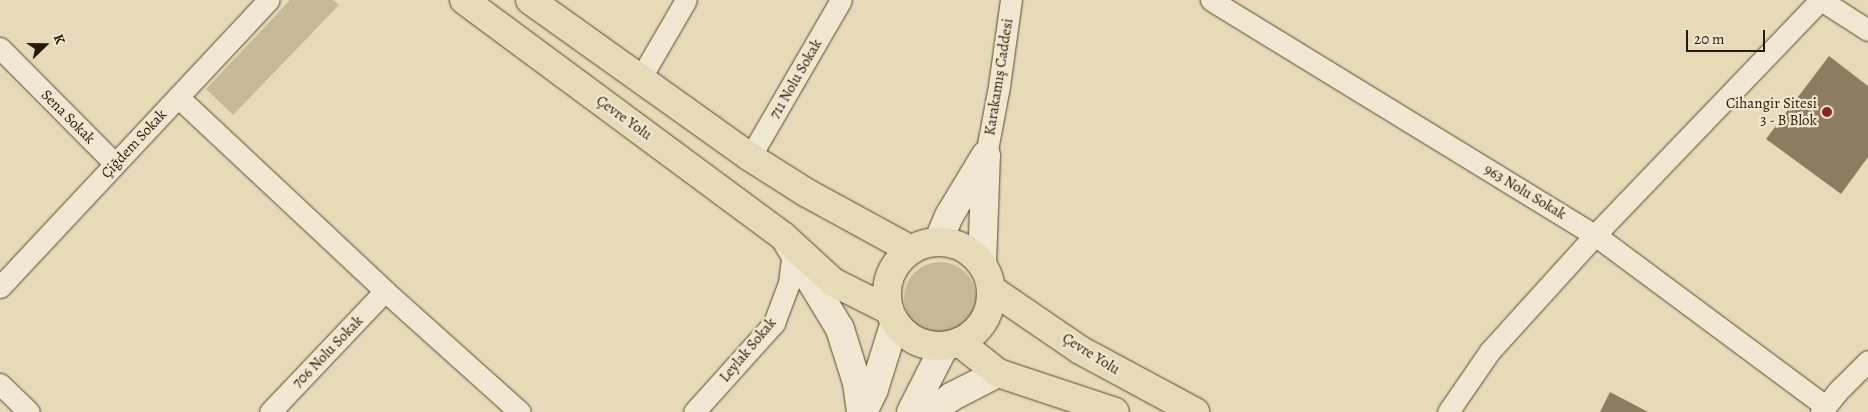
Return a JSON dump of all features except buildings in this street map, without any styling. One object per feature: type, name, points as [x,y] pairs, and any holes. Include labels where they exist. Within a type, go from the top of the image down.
[{"type":"main road","name":"Çevre Yolu","points":[[464,0],[788,243],[833,282],[892,316]]},
{"type":"main road","points":[[530,0],[750,157],[807,193],[911,250]]},
{"type":"main road","points":[[938,242],[949,216],[986,154]]},
{"type":"main road","points":[[911,412],[952,344],[973,333],[984,321],[990,306],[986,277],[986,154]]},
{"type":"main road","points":[[986,277],[970,252],[955,244],[938,242],[924,244],[911,250],[897,262],[889,278],[887,296],[892,316],[904,333],[916,341],[952,344],[998,373],[1115,412]]},
{"type":"main road","points":[[788,243],[840,329],[857,383],[862,412]]},
{"type":"main road","name":"Çevre Yolu","points":[[986,277],[1080,350],[1196,412]]},
{"type":"main road","points":[[862,412],[874,389],[892,316]]},
{"type":"main road","points":[[932,412],[951,397],[998,373]]},
{"type":"street","name":"Çiğdem Sokak","points":[[0,288],[269,0]]},
{"type":"street","points":[[640,79],[686,0]]},
{"type":"street","name":"711 Nolu Sokak","points":[[750,157],[841,0]]},
{"type":"street","name":"Karakamış Caddesi","points":[[986,154],[999,86],[1011,0]]},
{"type":"street","name":"963 Nolu Sokak","points":[[1211,0],[1595,235],[1823,409]]},
{"type":"street","points":[[1448,412],[1490,351],[1595,235],[1820,0],[1868,30]]},
{"type":"street","name":"Sena Sokak","points":[[0,48],[115,164]]},
{"type":"street","points":[[178,97],[385,291],[520,412]]},
{"type":"street","name":"Leylak Sokak","points":[[694,412],[774,322],[788,283],[788,243]]},
{"type":"street","name":"706 Nolu Sokak","points":[[270,412],[385,291]]},
{"type":"street","points":[[1823,409],[1868,361]]},
{"type":"street","points":[[0,384],[29,412]]},
{"type":"shaded area","points":[[290,0],[333,0],[339,5],[233,115],[206,89]]},
{"type":"shaded area","points":[[940,262],[954,265],[966,272],[973,284],[976,298],[973,312],[966,324],[954,331],[940,334],[926,331],[914,324],[907,312],[904,298],[907,284],[914,272],[926,265]]},
{"type":"place","name":"Cihangir Sitesi 3 - B Blok","points":[[1827,112]]}]
